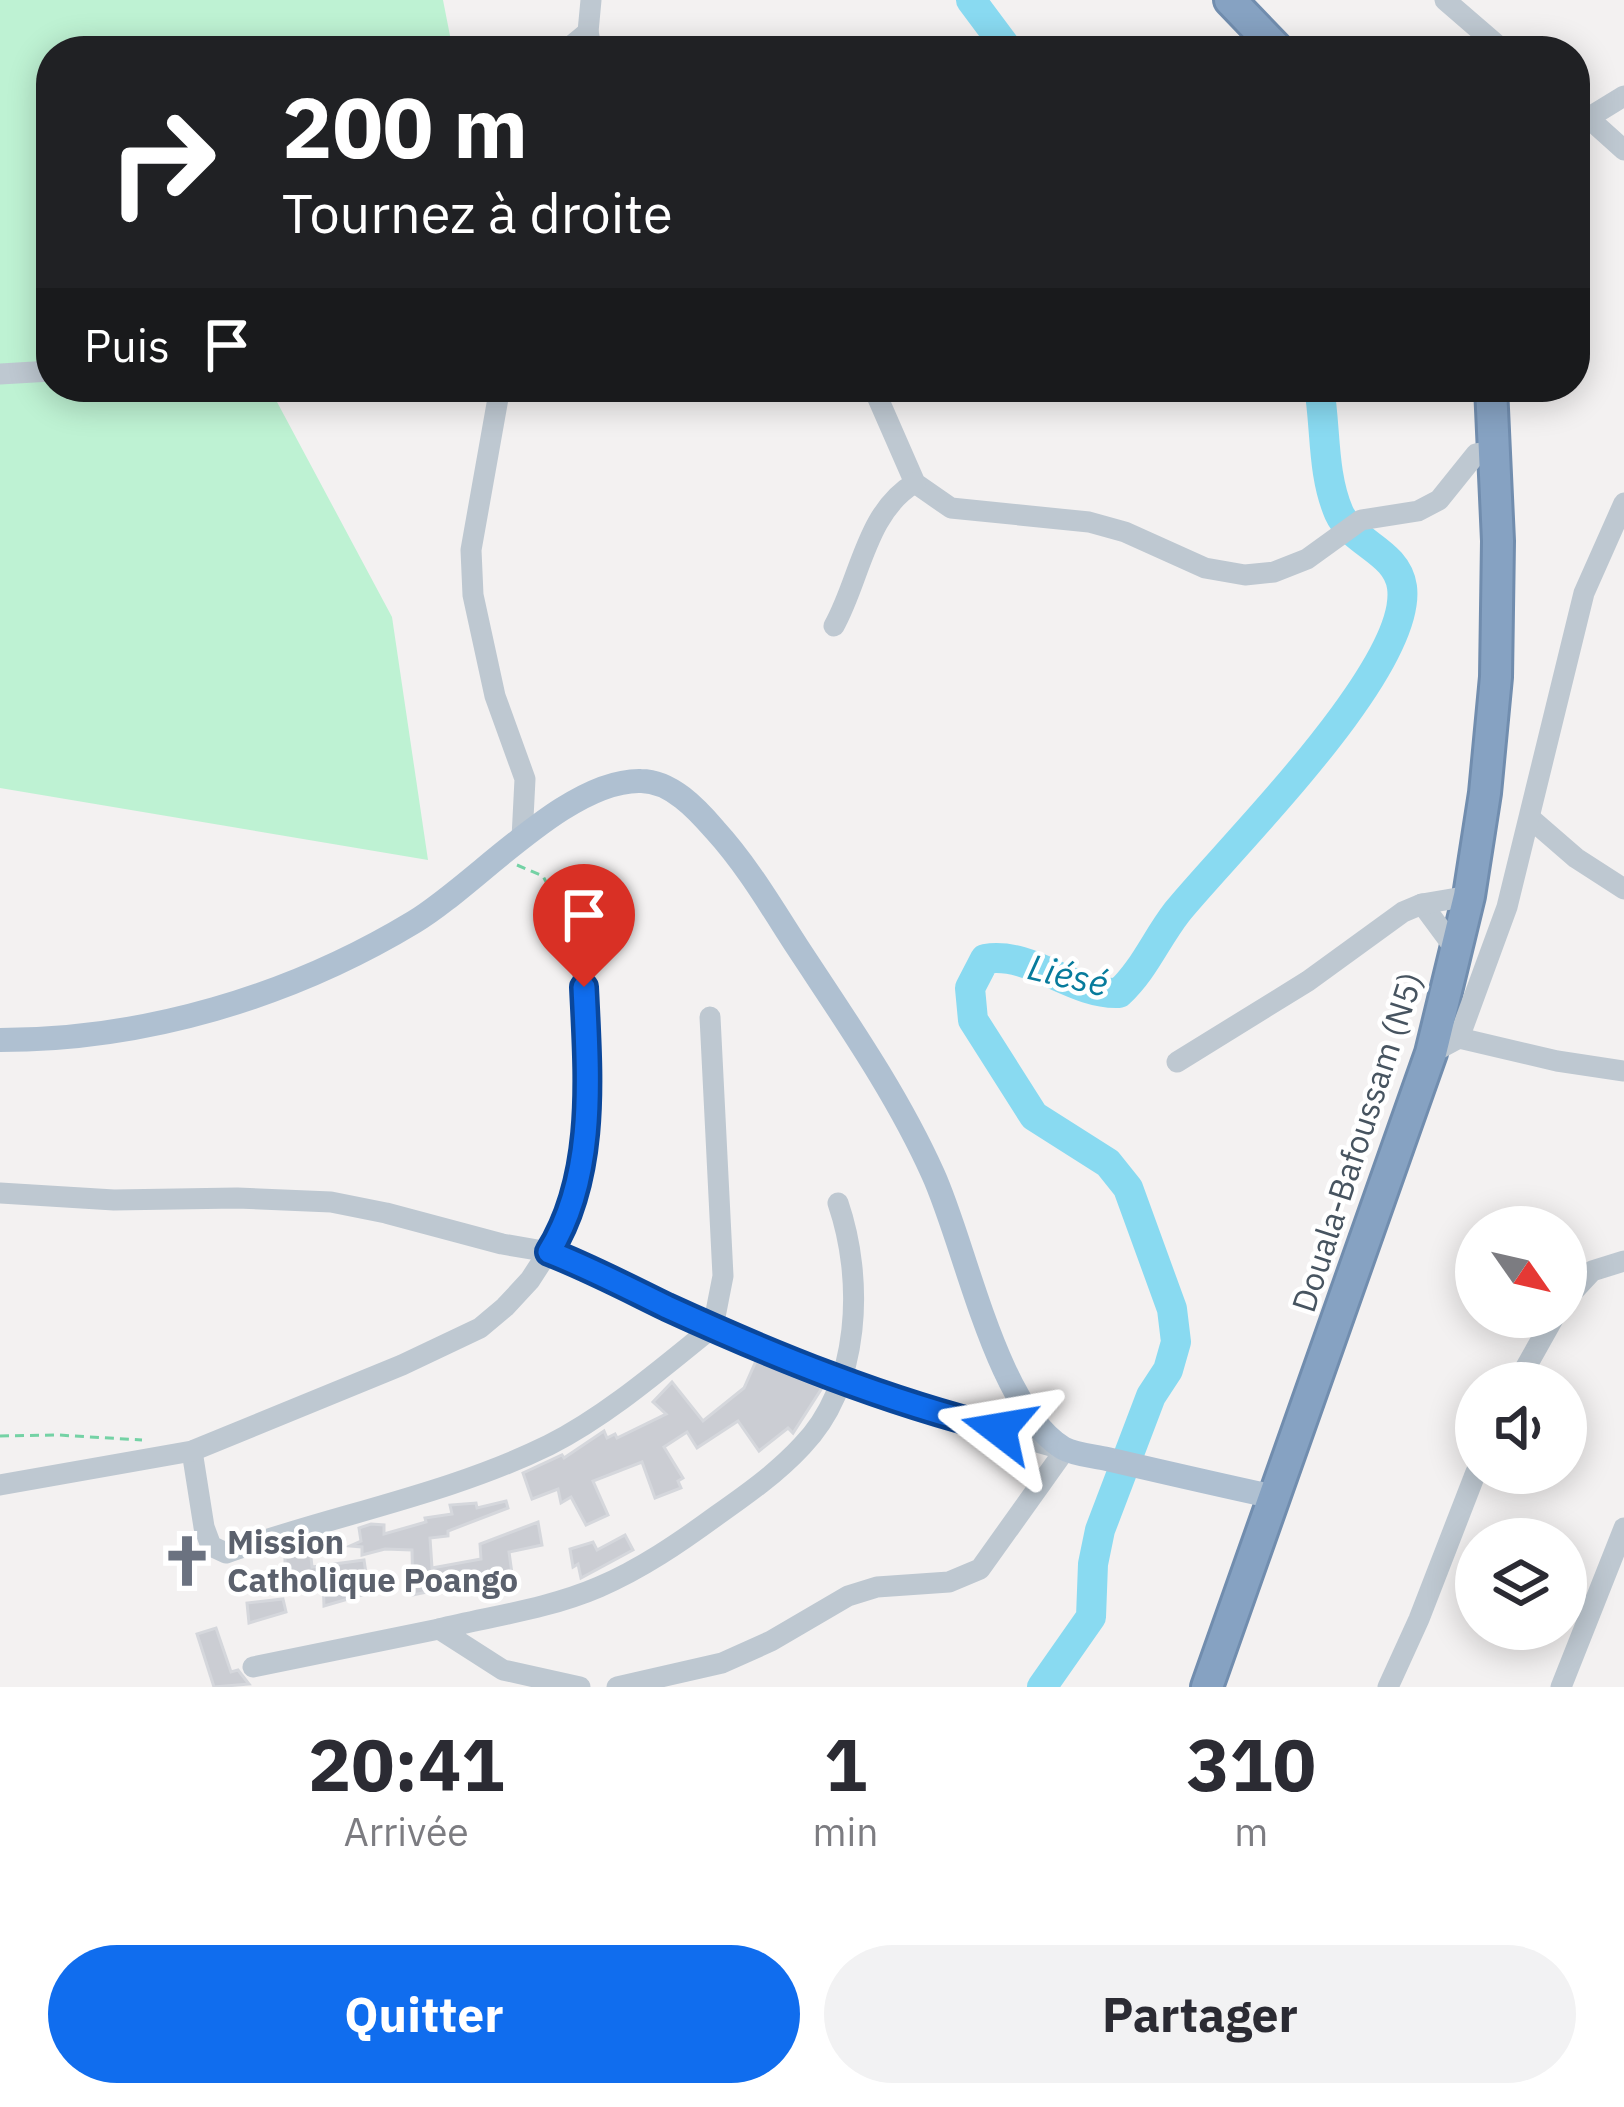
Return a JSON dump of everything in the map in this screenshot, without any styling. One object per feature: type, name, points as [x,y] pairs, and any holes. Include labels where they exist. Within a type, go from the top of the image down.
[{"type":"highway","points":[[1230,0],[1265,36]]},
{"type":"highway","name":"Douala-Bafoussam (N5)","points":[[1207,1687],[1445,1045],[1456,950],[1487,774],[1496,677],[1492,402]]},
{"type":"main road","points":[[0,1040],[146,1025],[287,985],[414,922],[573,802],[642,781],[681,796],[736,854],[891,1094],[941,1194],[1000,1364],[1035,1421],[1065,1450],[1275,1497]]},
{"type":"street","points":[[590,0],[590,36]]},
{"type":"street","points":[[1445,0],[1487,36]]},
{"type":"street","points":[[1590,111],[1624,96]]},
{"type":"street","points":[[1590,124],[1624,150]]},
{"type":"street","points":[[0,374],[36,371]]},
{"type":"street","points":[[497,402],[471,550],[473,595],[508,740],[525,779],[522,838]]},
{"type":"street","points":[[880,402],[915,483],[951,508],[1089,522],[1125,532],[1205,568],[1245,575],[1291,566],[1360,520],[1418,511],[1439,500],[1476,454],[1496,451]]},
{"type":"street","points":[[834,626],[888,505],[915,483]]},
{"type":"street","points":[[1624,503],[1585,593],[1566,658],[1507,907],[1445,1045],[1624,1071]]},
{"type":"street","points":[[1531,819],[1576,858],[1624,889]]},
{"type":"street","points":[[1177,1063],[1308,981],[1378,928],[1422,904],[1469,896]]},
{"type":"street","points":[[1422,904],[1456,950]]},
{"type":"street","points":[[0,1484],[192,1451],[338,1393],[480,1328],[530,1280],[563,1229],[577,1190],[584,1148],[586,1016],[581,954]]},
{"type":"street","points":[[192,1451],[204,1527],[211,1546],[226,1553],[311,1523],[464,1480],[524,1456],[583,1425],[713,1327],[723,1276],[710,1017]]},
{"type":"street","points":[[0,1193],[114,1200],[331,1202],[549,1252],[839,1379],[914,1407],[1065,1450],[980,1569],[950,1582],[877,1586],[848,1596],[722,1663],[617,1687]]},
{"type":"street","points":[[253,1667],[542,1607],[596,1588],[643,1566],[758,1486],[802,1446],[831,1405],[847,1353],[853,1256],[838,1203]]},
{"type":"street","points":[[1587,1276],[1624,1261]]},
{"type":"street","points":[[1388,1687],[1467,1494]]},
{"type":"street","points":[[1561,1687],[1624,1528]]},
{"type":"street","points":[[439,1629],[503,1670],[580,1687]]},
{"type":"path","points":[[499,857],[543,876],[581,954]]},
{"type":"path","points":[[0,1436],[152,1442]]},
{"type":"green space","points":[[0,0],[443,0],[450,36],[36,36],[36,402],[277,402],[392,617],[428,860],[0,788]]},
{"type":"building","points":[[756,1361],[822,1388],[793,1433],[788,1428],[759,1451],[738,1421],[697,1448],[687,1432],[664,1447],[683,1478],[678,1481],[681,1488],[655,1498],[642,1462],[593,1481],[608,1515],[586,1525],[571,1497],[561,1503],[558,1489],[532,1499],[523,1473],[564,1458],[604,1431],[607,1438],[615,1434],[617,1438],[666,1414],[653,1402],[672,1382],[703,1421],[744,1388]]},
{"type":"building","points":[[506,1501],[508,1508],[448,1531],[448,1536],[430,1538],[432,1568],[481,1559],[480,1544],[538,1522],[542,1545],[509,1552],[513,1581],[465,1584],[413,1595],[412,1550],[385,1549],[362,1555],[362,1547],[350,1546],[361,1541],[359,1528],[371,1524],[384,1525],[384,1534],[426,1522],[425,1518],[452,1514],[450,1505],[476,1503],[477,1508]]},
{"type":"building","points":[[625,1535],[633,1550],[581,1578],[570,1549],[593,1542],[597,1550]]},
{"type":"building","points":[[310,1548],[312,1567],[364,1560],[369,1593],[324,1606],[323,1578],[285,1589],[285,1552]]},
{"type":"building","points":[[283,1599],[286,1612],[249,1623],[247,1603]]},
{"type":"building","points":[[216,1628],[231,1672],[238,1670],[249,1684],[214,1687],[197,1634]]},
{"type":"waterway","name":"Liésé","points":[[971,0],[998,36]]},
{"type":"waterway","name":"Liésé","points":[[1042,1687],[1091,1617],[1100,1530],[1176,1342],[1172,1309],[1128,1188],[1108,1163],[1034,1116],[973,1020],[970,988],[985,959],[1002,958],[1085,987],[1119,993],[1177,912],[1313,756],[1379,663],[1398,622],[1402,587],[1392,565],[1354,533],[1339,513],[1327,467],[1320,402]]},
{"type":"place","name":"Mission Catholique Poango","points":[[187,1561]]},
{"type":"route","points":[[584,987],[584,1148],[577,1190],[549,1252],[664,1306],[862,1388],[999,1429]]}]
